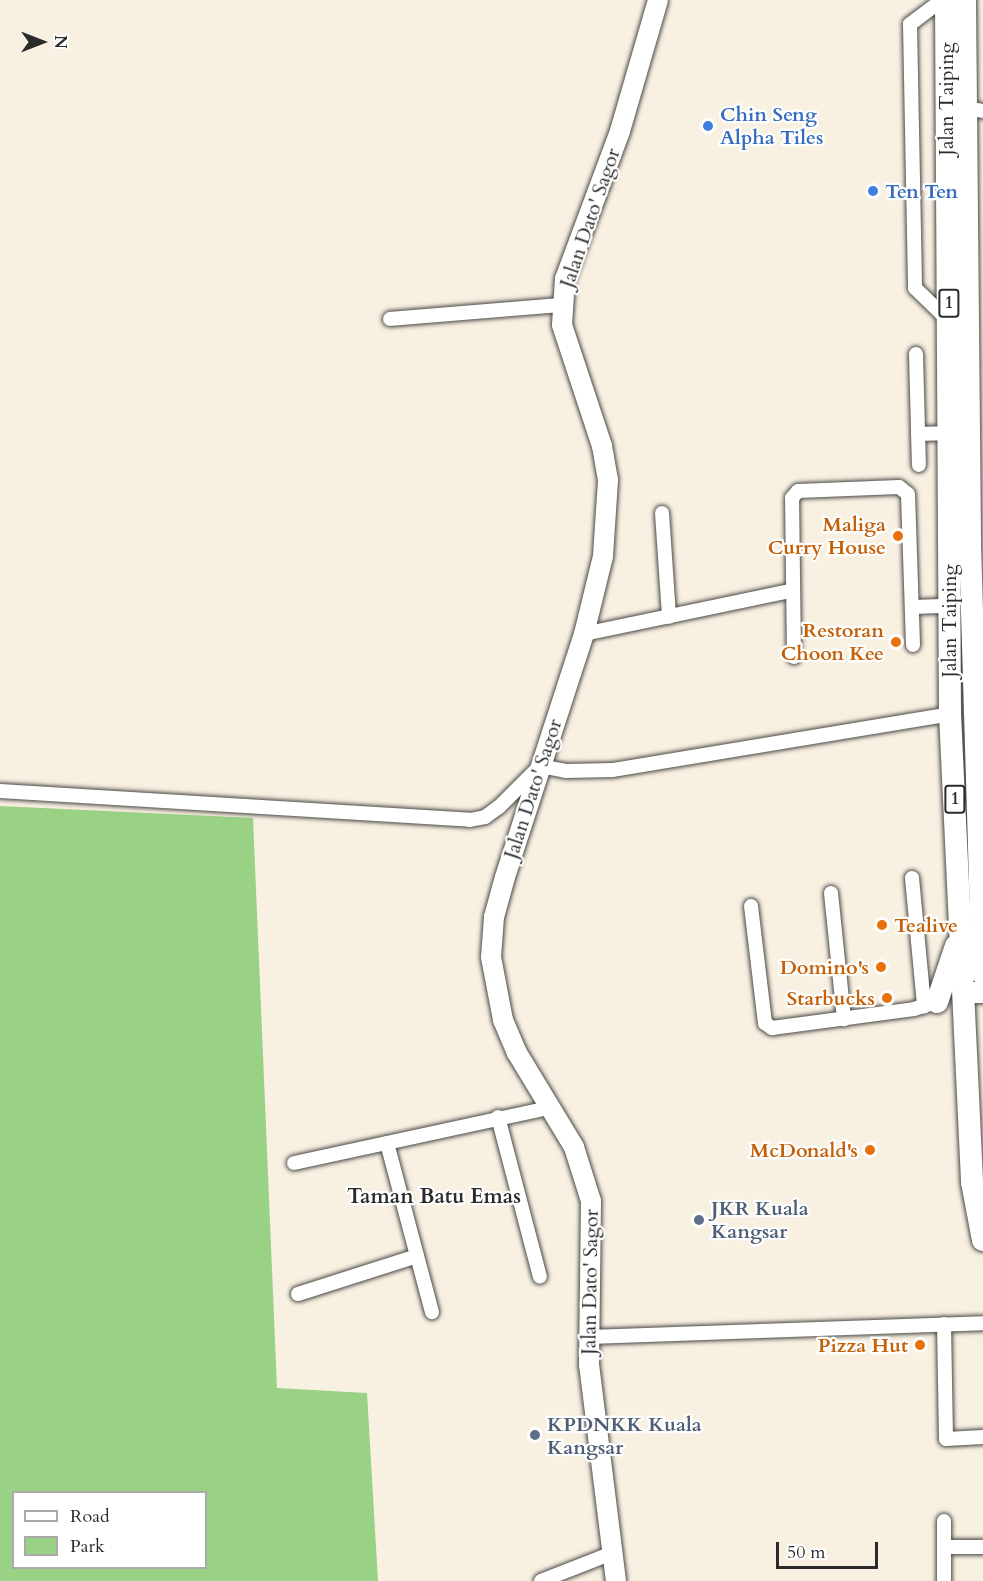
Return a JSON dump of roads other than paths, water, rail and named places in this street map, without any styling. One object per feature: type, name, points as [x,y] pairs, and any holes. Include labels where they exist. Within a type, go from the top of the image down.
[{"type":"highway","name":"Jalan Taiping","points":[[944,0],[950,433],[948,606],[950,714],[961,926],[974,992],[972,1182],[983,1240]]},
{"type":"highway","name":"Jalan Taiping","points":[[965,0],[975,109],[976,365],[970,544],[983,974]]},
{"type":"highway","points":[[948,606],[959,593],[970,544]]},
{"type":"highway","points":[[930,1004],[961,926]]},
{"type":"main road","name":"Jalan Dato' Sagor","points":[[616,1581],[589,1365],[591,1201],[574,1147],[552,1107],[517,1053],[503,1020],[491,957],[499,897],[584,634],[603,556],[608,480],[602,446],[562,324],[562,305],[572,257],[620,131],[658,0]]},
{"type":"street","points":[[944,0],[910,24],[915,288],[949,321]]},
{"type":"street","points":[[390,319],[562,305]]},
{"type":"street","points":[[916,354],[919,465]]},
{"type":"street","points":[[918,434],[950,433]]},
{"type":"street","points":[[794,657],[790,591],[792,498],[798,491],[900,488],[908,494],[913,645]]},
{"type":"street","points":[[662,513],[669,617]]},
{"type":"street","points":[[584,634],[790,591]]},
{"type":"street","points":[[912,607],[948,606]]},
{"type":"street","points":[[0,791],[470,820],[485,817],[499,807],[540,766],[566,771],[613,770],[950,714]]},
{"type":"street","points":[[912,878],[930,1004]]},
{"type":"street","points":[[831,893],[844,1019]]},
{"type":"street","points":[[751,906],[765,1023],[784,1028],[930,1004],[974,992]]},
{"type":"street","points":[[294,1163],[552,1107]]},
{"type":"street","points":[[498,1117],[540,1277]]},
{"type":"street","points":[[387,1143],[432,1312]]},
{"type":"street","points":[[298,1294],[417,1256]]},
{"type":"street","points":[[589,1337],[983,1323]]},
{"type":"street","points":[[944,1324],[946,1439],[983,1437]]},
{"type":"street","points":[[944,1521],[944,1581]]},
{"type":"street","points":[[944,1548],[983,1548]]},
{"type":"street","points":[[541,1581],[576,1575],[612,1553]]},
{"type":"place","name":"Chin Seng Alpha Tiles","points":[[708,126]]},
{"type":"place","name":"Ten Ten","points":[[873,191]]},
{"type":"place","name":"Maliga Curry House","points":[[898,536]]},
{"type":"place","name":"Restoran Choon Kee","points":[[896,642]]},
{"type":"place","name":"Tealive","points":[[882,925]]},
{"type":"place","name":"Domino's","points":[[881,967]]},
{"type":"place","name":"Starbucks","points":[[887,998]]},
{"type":"place","name":"McDonald's","points":[[870,1150]]},
{"type":"place","name":"JKR Kuala Kangsar","points":[[699,1220]]},
{"type":"place","name":"Pizza Hut","points":[[920,1345]]},
{"type":"place","name":"KPDNKK Kuala Kangsar","points":[[535,1435]]},
{"type":"district","name":"Taman Batu Emas","points":[[434,1197]]}]
